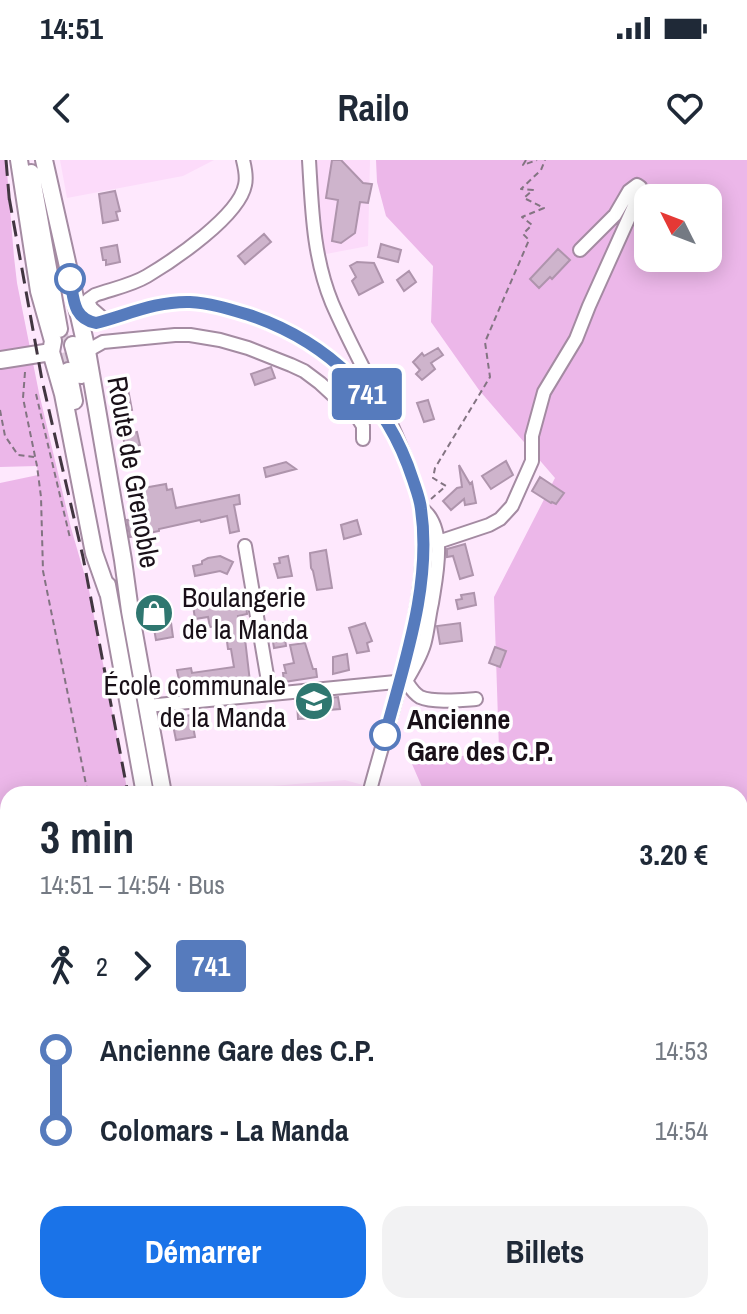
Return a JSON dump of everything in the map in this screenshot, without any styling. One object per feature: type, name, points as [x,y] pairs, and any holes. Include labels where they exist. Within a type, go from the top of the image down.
[{"type":"main road","points":[[19,160],[39,291],[66,343]]},
{"type":"main road","points":[[29,160],[66,343]]},
{"type":"main road","name":"Route de Grenoble","points":[[44,160],[78,313],[66,343],[80,366],[162,786]]},
{"type":"main road","points":[[61,237],[59,255],[66,343],[63,394],[94,553],[108,593]]},
{"type":"main road","points":[[0,360],[22,361],[66,343]]},
{"type":"main road","name":"Route de Grenoble","points":[[68,371],[144,786]]},
{"type":"street","points":[[106,321],[91,308],[88,300],[146,277],[217,225],[243,191],[246,183],[243,160]]},
{"type":"street","points":[[309,160],[313,230],[320,267],[332,302],[406,458],[421,508],[423,549],[415,616],[403,681],[371,786]]},
{"type":"street","points":[[438,542],[489,525],[512,506],[532,461],[532,436],[544,392],[576,339],[640,187],[637,185],[629,191],[615,215],[580,250]]},
{"type":"street","points":[[78,313],[89,322],[96,323],[157,305],[187,302],[215,305],[253,317],[310,343],[347,373],[371,398],[397,437]]},
{"type":"street","points":[[66,343],[96,330],[106,321]]},
{"type":"street","points":[[66,343],[190,335],[248,348],[304,371],[320,383],[358,418],[363,426],[363,439]]},
{"type":"street","points":[[347,373],[360,359]]},
{"type":"street","points":[[403,681],[425,644],[438,561],[433,520],[421,508]]},
{"type":"street","points":[[245,546],[270,693]]},
{"type":"street","points":[[147,706],[403,681]]},
{"type":"street","points":[[403,681],[423,698],[476,699]]},
{"type":"path","points":[[526,160],[523,165],[537,160]]},
{"type":"path","points":[[421,508],[446,486],[433,478],[435,468],[490,377],[485,342],[529,240],[523,234],[532,225],[522,217],[544,208],[524,198],[533,190],[521,189],[541,170],[545,160]]},
{"type":"path","points":[[22,361],[23,398],[41,497],[43,571],[86,786]]},
{"type":"path","points":[[36,394],[70,538]]},
{"type":"path","points":[[0,410],[5,436],[18,455],[35,457]]},
{"type":"shaded area","points":[[0,160],[6,160],[17,283],[39,393],[89,590],[126,786],[0,786],[0,483],[38,475],[37,466],[0,467]]},
{"type":"shaded area","points":[[60,160],[214,160],[183,176],[67,198]]},
{"type":"shaded area","points":[[314,160],[370,160],[368,246],[326,254],[321,239]]},
{"type":"shaded area","points":[[376,160],[747,160],[747,786],[422,786],[412,764],[499,750],[494,597],[555,478],[479,390],[431,322],[433,266],[386,216],[377,182]]},
{"type":"shaded area","points":[[345,780],[366,786],[272,786]]},
{"type":"building","points":[[332,160],[341,160],[363,183],[372,184],[368,203],[360,202],[355,233],[341,243],[332,241],[338,200],[326,198]]},
{"type":"building","points":[[115,191],[120,211],[116,212],[118,220],[103,223],[99,194]]},
{"type":"building","points":[[264,234],[271,242],[245,264],[238,256]]},
{"type":"building","points":[[381,244],[401,250],[398,262],[378,257]]},
{"type":"building","points":[[117,245],[120,262],[106,265],[101,248]]},
{"type":"building","points":[[558,249],[570,260],[539,288],[530,279]]},
{"type":"building","points":[[357,262],[374,263],[383,282],[359,295],[352,281],[356,277],[350,266]]},
{"type":"building","points":[[409,271],[416,282],[404,291],[397,280]]},
{"type":"building","points":[[438,348],[443,355],[431,363],[435,369],[422,380],[416,374],[420,370],[413,362],[422,353],[424,356]]},
{"type":"building","points":[[271,367],[275,378],[255,385],[251,374]]},
{"type":"building","points":[[127,384],[132,410],[117,412],[113,386]]},
{"type":"building","points":[[428,400],[434,419],[424,422],[417,403]]},
{"type":"building","points":[[137,432],[140,445],[125,448],[123,435]]},
{"type":"building","points":[[506,461],[513,475],[491,489],[482,476]]},
{"type":"building","points":[[286,462],[296,469],[266,477],[264,468]]},
{"type":"building","points":[[459,465],[470,484],[472,482],[476,503],[465,505],[464,499],[451,510],[443,501],[462,487]]},
{"type":"building","points":[[540,477],[564,493],[556,504],[532,491]]},
{"type":"building","points":[[166,484],[167,490],[172,489],[176,508],[239,495],[240,504],[234,505],[239,531],[230,533],[227,516],[130,537],[127,520],[137,519],[132,490]]},
{"type":"building","points":[[357,520],[361,534],[344,539],[341,525]]},
{"type":"building","points":[[465,544],[473,575],[460,579],[453,556],[447,557],[447,549]]},
{"type":"building","points":[[326,550],[332,588],[317,590],[310,553]]},
{"type":"building","points":[[220,556],[233,562],[227,574],[220,571],[195,576],[193,566]]},
{"type":"building","points":[[288,556],[292,576],[278,578],[274,564],[280,563],[279,558]]},
{"type":"building","points":[[474,593],[476,605],[458,609],[456,600],[462,599],[461,595]]},
{"type":"building","points":[[168,601],[173,637],[156,640],[153,623],[144,624],[141,606]]},
{"type":"building","points":[[222,601],[223,606],[246,603],[247,614],[238,616],[245,639],[250,682],[232,679],[180,685],[177,670],[191,668],[192,673],[234,667],[226,634],[222,635],[219,626],[210,627],[208,617],[195,619],[193,605]]},
{"type":"building","points":[[270,623],[283,623],[286,646],[274,648]]},
{"type":"building","points":[[365,623],[372,641],[367,643],[369,651],[357,653],[349,628]]},
{"type":"building","points":[[460,623],[462,641],[440,644],[437,626]]},
{"type":"building","points":[[305,643],[317,677],[284,682],[284,665],[294,663],[290,645]]},
{"type":"building","points":[[495,647],[506,651],[500,667],[489,663]]},
{"type":"building","points":[[347,654],[349,670],[333,674],[333,657]]},
{"type":"building","points":[[338,697],[340,709],[315,711],[316,718],[298,719],[297,701]]},
{"type":"building","points":[[191,715],[195,737],[176,740],[175,718]]},
{"type":"tunnel","points":[[59,329],[68,371]]},
{"type":"railway","points":[[6,160],[10,208]]},
{"type":"railway","points":[[9,197],[42,380],[83,557],[126,786]]},
{"type":"bus line","name":"741","points":[[70,279],[78,313],[89,322],[96,323],[157,305],[187,302],[215,305],[273,324],[310,343],[329,358],[360,386],[384,416],[406,458],[420,503],[423,549],[415,616],[385,735]]},
{"type":"place","name":"Boulangerie de la Manda","points":[[154,613]]},
{"type":"place","name":"École communale de la Manda","points":[[314,701]]},
{"type":"place","name":"Ancienne Gare des C.P.","points":[[385,735]]}]
